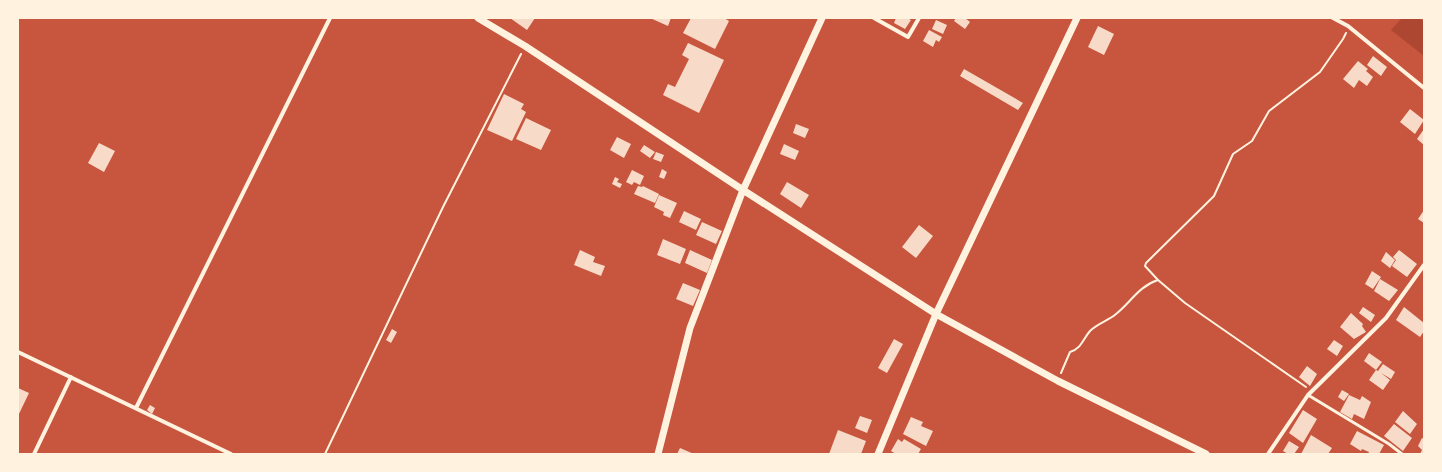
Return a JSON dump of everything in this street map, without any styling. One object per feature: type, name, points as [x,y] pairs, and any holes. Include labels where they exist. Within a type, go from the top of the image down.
[{"type":"street","points":[[136,408],[330,18]]},
{"type":"street","points":[[478,18],[525,46],[743,190],[936,314],[1058,381],[1206,454]]},
{"type":"street","points":[[658,454],[690,328],[743,190],[822,18]]},
{"type":"street","points":[[874,18],[908,37],[919,18]]},
{"type":"street","points":[[878,454],[936,314],[1077,18]]},
{"type":"street","points":[[1333,18],[1348,26],[1424,88]]},
{"type":"street","points":[[1268,454],[1299,406],[1310,393],[1386,318],[1424,265]]},
{"type":"street","points":[[18,352],[231,454]]},
{"type":"street","points":[[34,454],[71,377]]},
{"type":"lane","points":[[1310,393],[1402,454]]},
{"type":"path","points":[[1310,393],[1185,303],[1158,280],[1146,264],[1214,196],[1233,154],[1252,141],[1269,111],[1320,72],[1343,39],[1348,26]]},
{"type":"path","points":[[326,454],[443,207],[525,46]]},
{"type":"path","points":[[1058,381],[1070,352],[1077,350],[1097,325],[1115,315],[1147,283],[1158,280]]},
{"type":"shaded area","points":[[1402,18],[1419,18],[1424,22],[1424,56],[1391,30]]},
{"type":"building","points":[[510,18],[535,18],[527,30]]},
{"type":"building","points":[[650,18],[671,18],[668,26]]},
{"type":"building","points":[[691,18],[724,18],[729,21],[715,49],[683,33]]},
{"type":"building","points":[[896,18],[907,18],[911,20],[905,29],[894,23]]},
{"type":"building","points":[[956,18],[965,18],[970,22],[965,29],[954,21]]},
{"type":"building","points":[[936,20],[947,25],[943,34],[932,29]]},
{"type":"building","points":[[1098,26],[1114,34],[1104,55],[1088,47]]},
{"type":"building","points":[[929,30],[942,37],[939,42],[936,40],[933,47],[923,41]]},
{"type":"building","points":[[688,43],[724,60],[699,113],[663,95],[668,84],[675,87],[689,59],[682,55]]},
{"type":"building","points":[[1373,56],[1387,67],[1381,76],[1367,65]]},
{"type":"building","points":[[1358,61],[1368,69],[1366,71],[1373,77],[1367,86],[1359,80],[1354,88],[1343,79]]},
{"type":"building","points":[[964,69],[1023,103],[1018,110],[960,76]]},
{"type":"building","points":[[504,94],[524,104],[521,109],[526,112],[512,141],[487,130]]},
{"type":"building","points":[[1410,109],[1424,120],[1415,134],[1400,122]]},
{"type":"building","points":[[526,118],[551,130],[541,150],[516,139]]},
{"type":"building","points":[[796,124],[809,129],[805,138],[793,133]]},
{"type":"building","points":[[1424,129],[1424,145],[1417,139]]},
{"type":"building","points":[[617,137],[631,144],[624,158],[610,150]]},
{"type":"building","points":[[99,143],[115,151],[104,172],[88,163]]},
{"type":"building","points":[[784,144],[799,151],[795,160],[780,154]]},
{"type":"building","points":[[644,145],[655,152],[650,158],[640,151]]},
{"type":"building","points":[[656,152],[664,155],[661,162],[653,159]]},
{"type":"building","points":[[662,169],[667,172],[664,179],[659,177]]},
{"type":"building","points":[[632,170],[644,176],[640,185],[634,182],[632,185],[626,182]]},
{"type":"building","points":[[615,177],[619,179],[617,182],[622,184],[620,188],[612,184]]},
{"type":"building","points":[[787,182],[809,195],[801,208],[780,194]]},
{"type":"building","points":[[638,186],[643,186],[659,194],[655,203],[634,194]]},
{"type":"building","points":[[659,195],[677,203],[670,218],[663,215],[664,212],[654,207]]},
{"type":"building","points":[[1424,210],[1424,223],[1418,219]]},
{"type":"building","points":[[684,211],[701,219],[696,230],[679,222]]},
{"type":"building","points":[[702,222],[722,231],[716,244],[696,235]]},
{"type":"building","points":[[919,225],[933,236],[916,258],[902,247]]},
{"type":"building","points":[[663,239],[686,249],[680,264],[657,255]]},
{"type":"building","points":[[580,250],[595,257],[593,262],[605,266],[601,276],[574,265]]},
{"type":"building","points":[[690,250],[712,260],[707,273],[685,263]]},
{"type":"building","points":[[1399,250],[1417,264],[1407,277],[1392,266],[1396,260],[1393,257]]},
{"type":"building","points":[[1386,252],[1395,260],[1390,268],[1381,261]]},
{"type":"building","points":[[1372,271],[1381,277],[1373,289],[1365,284]]},
{"type":"building","points":[[1380,279],[1398,290],[1389,301],[1374,291]]},
{"type":"building","points":[[683,283],[700,290],[693,306],[676,299]]},
{"type":"building","points":[[1363,307],[1375,315],[1371,322],[1359,313]]},
{"type":"building","points":[[1404,307],[1424,323],[1424,331],[1420,337],[1396,320]]},
{"type":"building","points":[[1351,313],[1363,324],[1362,326],[1366,332],[1354,339],[1340,327]]},
{"type":"building","points":[[392,329],[397,332],[391,343],[386,340]]},
{"type":"building","points":[[894,339],[903,344],[887,373],[878,368]]},
{"type":"building","points":[[1334,340],[1343,346],[1337,356],[1327,349]]},
{"type":"building","points":[[1369,353],[1382,362],[1376,370],[1364,361]]},
{"type":"building","points":[[1383,364],[1395,372],[1391,379],[1381,373],[1390,380],[1383,390],[1369,380],[1376,370],[1378,371]]},
{"type":"building","points":[[1307,366],[1317,374],[1310,386],[1299,377]]},
{"type":"building","points":[[18,388],[29,393],[18,416]]},
{"type":"building","points":[[1342,390],[1349,394],[1344,401],[1338,397]]},
{"type":"building","points":[[1349,395],[1360,400],[1362,396],[1371,402],[1364,419],[1354,414],[1352,419],[1340,412]]},
{"type":"building","points":[[150,405],[155,408],[152,414],[147,410]]},
{"type":"building","points":[[1303,410],[1317,419],[1303,443],[1289,433]]},
{"type":"building","points":[[1403,411],[1417,424],[1410,434],[1395,422]]},
{"type":"building","points":[[860,416],[872,420],[867,433],[855,428]]},
{"type":"building","points":[[911,417],[923,422],[921,426],[933,431],[926,446],[903,434]]},
{"type":"building","points":[[1394,424],[1412,438],[1403,451],[1384,436]]},
{"type":"building","points":[[838,430],[866,441],[861,454],[829,454]]},
{"type":"building","points":[[1357,431],[1384,445],[1379,454],[1368,454],[1369,452],[1362,449],[1361,451],[1350,444]]},
{"type":"building","points":[[1311,435],[1332,448],[1328,454],[1301,454]]},
{"type":"building","points":[[1422,438],[1424,439],[1424,454],[1420,454],[1422,450],[1418,446]]},
{"type":"building","points":[[898,439],[902,442],[904,439],[921,449],[918,454],[896,454],[891,451]]},
{"type":"building","points":[[1289,441],[1299,447],[1294,454],[1288,454],[1283,451]]},
{"type":"building","points":[[680,448],[694,454],[677,454]]}]
